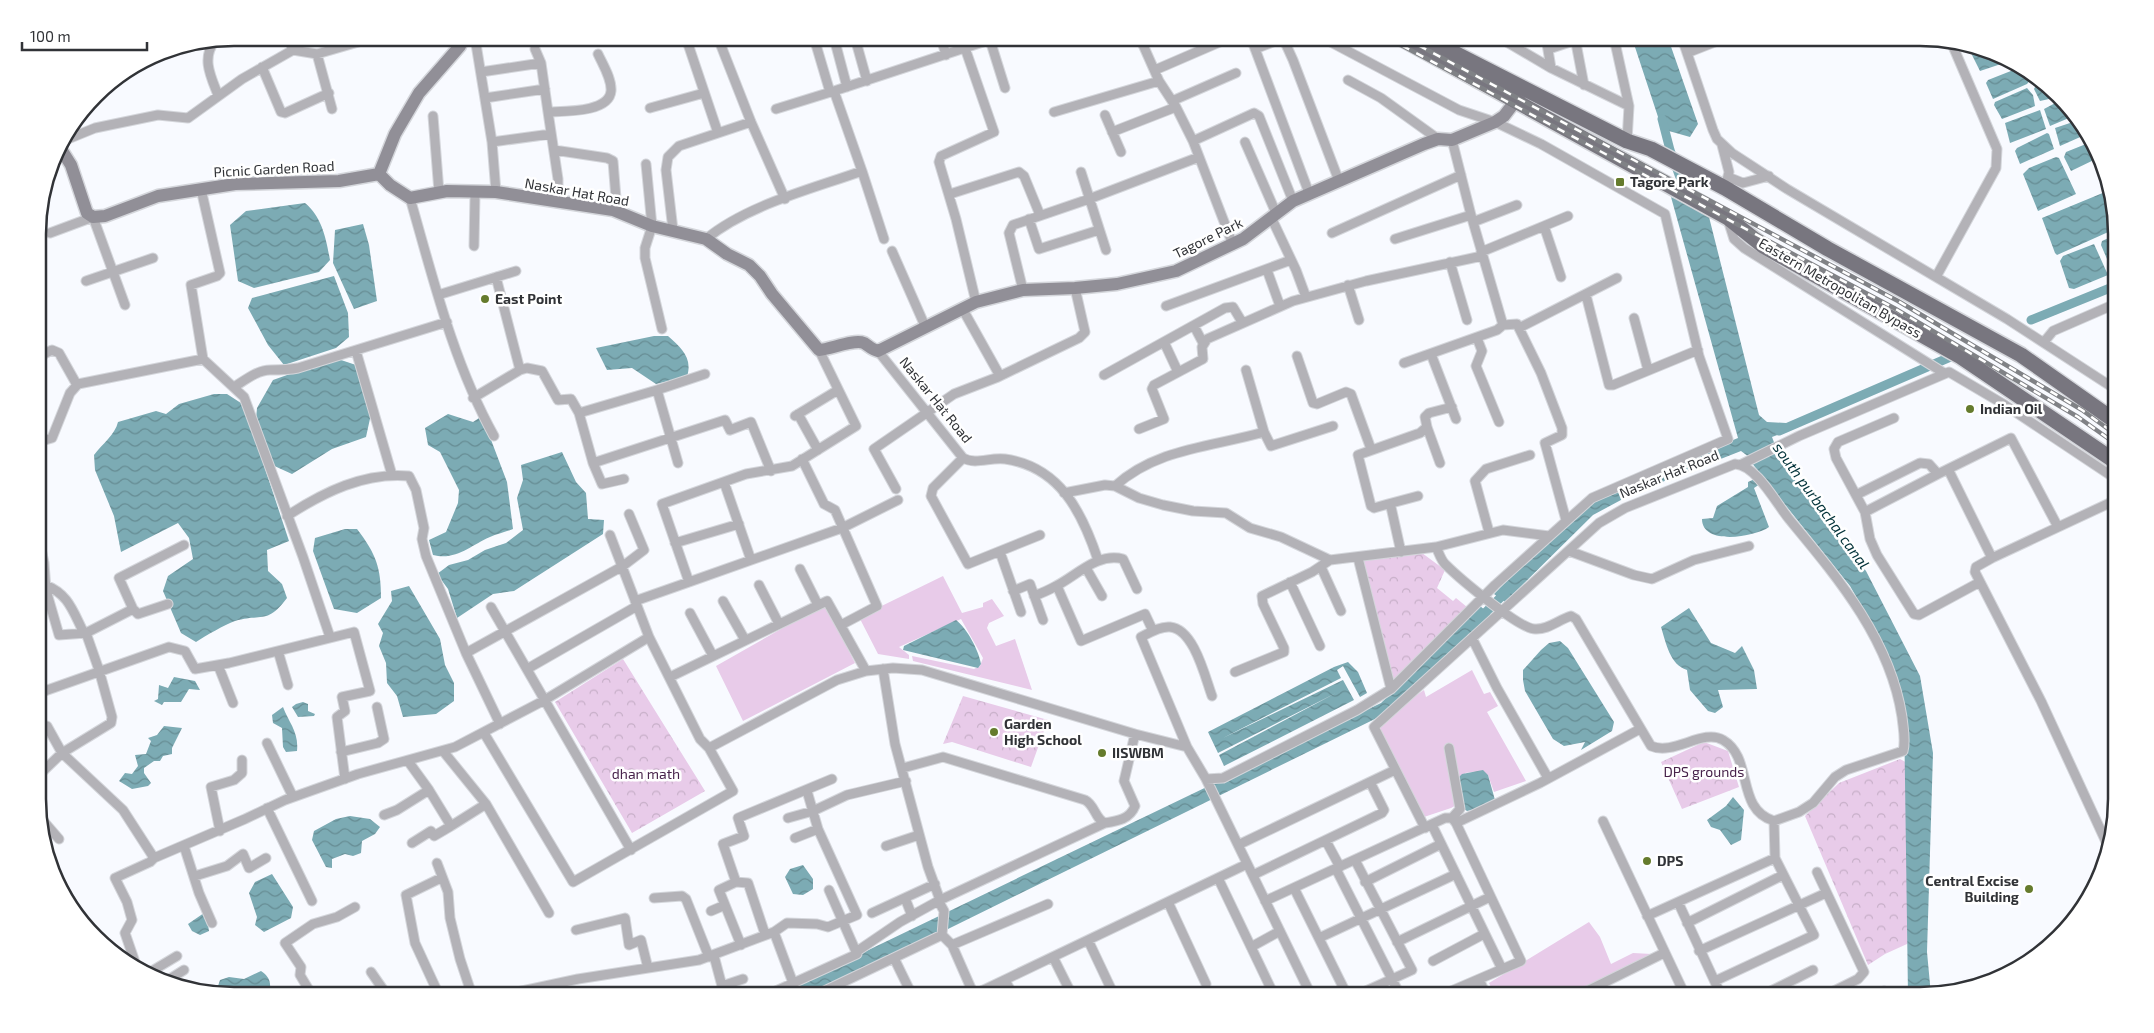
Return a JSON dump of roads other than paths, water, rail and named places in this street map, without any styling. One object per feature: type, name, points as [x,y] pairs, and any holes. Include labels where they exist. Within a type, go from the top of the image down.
[{"type":"main road","name":"Eastern Metropolitan Bypass","points":[[1417,46],[1522,98],[1728,218],[1762,246],[1961,357],[2054,428],[2108,458]]},
{"type":"main road","points":[[1445,46],[1522,98]]},
{"type":"main road","name":"Eastern Metropolitan Bypass","points":[[1522,98],[1628,134],[1651,149],[1726,183],[1828,249],[2021,355],[2108,415]]},
{"type":"street","points":[[291,46],[293,50]]},
{"type":"street","points":[[73,137],[95,128],[158,116],[188,118],[218,95],[293,50],[317,54],[344,46]]},
{"type":"street","points":[[454,46],[419,94],[395,134],[379,174],[390,185],[410,198],[438,295],[473,398],[494,436]]},
{"type":"street","points":[[476,46],[492,142],[496,192]]},
{"type":"street","points":[[689,46],[718,133]]},
{"type":"street","points":[[721,46],[751,122],[785,199]]},
{"type":"street","points":[[817,46],[884,238]]},
{"type":"street","points":[[836,46],[847,87]]},
{"type":"street","points":[[857,46],[867,81]]},
{"type":"street","points":[[943,46],[946,55]]},
{"type":"street","points":[[776,109],[946,55],[964,46]]},
{"type":"street","points":[[969,46],[994,132],[939,158],[950,194],[976,302]]},
{"type":"street","points":[[994,46],[1005,88]]},
{"type":"street","points":[[1146,46],[1159,81],[1174,104],[1193,141],[1234,245]]},
{"type":"street","points":[[1155,70],[1210,46]]},
{"type":"street","points":[[1254,46],[1309,193]]},
{"type":"street","points":[[1255,49],[1262,46]]},
{"type":"street","points":[[1286,46],[1339,181]]},
{"type":"street","points":[[1207,782],[1223,778],[1357,710],[1391,689],[1584,504],[1604,491],[1728,439],[1698,350],[1665,214],[1540,144],[1495,122],[1459,110],[1338,46]]},
{"type":"street","points":[[1514,46],[1629,110]]},
{"type":"street","points":[[1548,46],[1551,68]]},
{"type":"street","points":[[1549,49],[1557,46]]},
{"type":"street","points":[[1577,46],[1584,84]]},
{"type":"street","points":[[1616,46],[1629,110],[1628,134]]},
{"type":"street","points":[[1685,46],[1713,130],[1722,145],[1728,164],[1726,183],[1743,183],[1769,176]]},
{"type":"street","points":[[1687,53],[1705,46]]},
{"type":"street","points":[[209,48],[207,59],[218,95]]},
{"type":"street","points":[[535,49],[541,62],[554,150],[558,202]]},
{"type":"street","points":[[1936,277],[1996,168],[1997,159],[1996,149],[1954,50]]},
{"type":"street","points":[[317,54],[332,109]]},
{"type":"street","points":[[548,112],[580,110],[602,104],[607,100],[611,91],[609,78],[598,54]]},
{"type":"street","points":[[481,72],[541,62]]},
{"type":"street","points":[[262,68],[281,112],[286,113],[329,93]]},
{"type":"street","points":[[1112,132],[1236,73]]},
{"type":"street","points":[[1348,80],[1381,98],[1438,139]]},
{"type":"street","points":[[1054,112],[1159,81]]},
{"type":"street","points":[[485,98],[544,89]]},
{"type":"street","points":[[650,108],[704,93]]},
{"type":"street","name":"Tagore Park","points":[[878,351],[976,302],[1023,290],[1117,284],[1162,275],[1190,265],[1234,245],[1293,201],[1438,139],[1452,140],[1495,122],[1522,98]]},
{"type":"street","points":[[1193,141],[1254,113],[1259,116],[1293,201]]},
{"type":"street","points":[[1105,115],[1121,152]]},
{"type":"street","points":[[433,116],[439,192]]},
{"type":"street","points":[[673,230],[666,170],[668,157],[679,146],[751,122]]},
{"type":"street","points":[[492,142],[551,134]]},
{"type":"street","points":[[1452,140],[1503,325]]},
{"type":"street","points":[[1245,142],[1306,297]]},
{"type":"street","points":[[1722,145],[1769,176],[2044,342],[2108,384]]},
{"type":"street","points":[[554,150],[607,158],[613,162],[616,211]]},
{"type":"street","points":[[64,155],[71,165],[88,213],[94,218],[125,305]]},
{"type":"street","points":[[1023,290],[1009,233],[1013,224],[1089,199],[1199,157]]},
{"type":"street","points":[[646,164],[652,226],[645,258],[662,329]]},
{"type":"street","points":[[706,239],[719,228],[785,199],[862,171]]},
{"type":"street","points":[[950,194],[1019,172],[1024,176],[1040,215]]},
{"type":"street","points":[[1081,172],[1106,250]]},
{"type":"street","name":"Picnic Garden Road","points":[[94,218],[105,216],[158,196],[201,189],[235,184],[339,181],[379,174]]},
{"type":"street","points":[[1332,233],[1461,175]]},
{"type":"street","points":[[201,189],[220,273],[191,285],[203,359],[244,397],[303,557],[330,637]]},
{"type":"street","name":"Naskar Hat Road","points":[[410,198],[439,192],[496,192],[616,211],[652,226],[706,239],[749,265],[819,350]]},
{"type":"street","points":[[472,192],[474,194],[474,246]]},
{"type":"street","points":[[1395,239],[1517,205]]},
{"type":"street","points":[[1203,343],[1242,322],[1280,306],[1348,286],[1411,273],[1482,254],[1568,216]]},
{"type":"street","points":[[50,233],[94,218]]},
{"type":"street","points":[[1728,218],[1734,238],[1744,248],[1940,370],[1953,373],[2054,428],[2108,472]]},
{"type":"street","points":[[1029,219],[1039,249],[1099,230]]},
{"type":"street","points":[[1544,226],[1561,278]]},
{"type":"street","points":[[892,251],[925,326]]},
{"type":"street","points":[[86,281],[153,258]]},
{"type":"street","points":[[1166,306],[1291,260]]},
{"type":"street","points":[[1450,262],[1467,320]]},
{"type":"street","points":[[1267,270],[1280,306]]},
{"type":"street","points":[[438,295],[516,271]]},
{"type":"street","points":[[496,277],[520,370]]},
{"type":"street","points":[[1519,328],[1616,278]]},
{"type":"street","points":[[1348,286],[1359,320]]},
{"type":"street","points":[[896,489],[874,449],[954,394],[1000,376],[1079,338],[1085,332],[1075,288]]},
{"type":"street","points":[[1586,295],[1608,385],[1698,350]]},
{"type":"street","points":[[1104,375],[1230,307],[1236,310],[1242,322]]},
{"type":"street","points":[[2044,342],[2053,331],[2108,307]]},
{"type":"street","points":[[962,308],[1000,376]]},
{"type":"street","points":[[1634,318],[1648,370]]},
{"type":"street","points":[[234,387],[250,376],[269,370],[278,372],[298,368],[447,322]]},
{"type":"street","points":[[1404,363],[1498,330],[1503,325],[1515,323],[1544,381],[1563,433],[1545,444],[1566,520]]},
{"type":"street","points":[[1139,429],[1164,419],[1152,389],[1157,383],[1203,359],[1203,343],[1194,326]]},
{"type":"street","points":[[1477,338],[1482,351],[1476,366],[1499,422]]},
{"type":"street","points":[[689,582],[662,504],[746,474],[792,466],[856,426],[819,350],[831,349],[853,342],[863,343],[878,351]]},
{"type":"street","points":[[1164,342],[1178,372]]},
{"type":"street","points":[[46,353],[52,350],[59,353],[77,385]]},
{"type":"street","points":[[356,351],[392,475]]},
{"type":"street","name":"Naskar Hat Road","points":[[878,351],[963,458],[972,462],[993,459],[1008,460],[1036,467],[1047,474],[1064,493],[1086,527],[1098,560]]},
{"type":"street","points":[[1431,354],[1456,419]]},
{"type":"street","points":[[1297,356],[1313,403],[1346,392],[1351,394],[1372,450]]},
{"type":"street","points":[[46,440],[52,438],[70,393],[77,385],[203,359]]},
{"type":"street","points":[[473,398],[520,370],[527,368],[542,371],[558,400],[572,399],[579,413],[593,463],[602,484],[624,479]]},
{"type":"street","points":[[1246,370],[1264,432],[1271,446],[1334,426]]},
{"type":"street","points":[[1742,464],[1940,370]]},
{"type":"street","points":[[579,413],[705,374]]},
{"type":"street","points":[[657,390],[678,463]]},
{"type":"street","points":[[818,450],[796,415],[838,390]]},
{"type":"street","points":[[1440,463],[1425,417],[1452,407]]},
{"type":"street","points":[[1894,418],[1838,442],[1834,449],[1836,458],[1865,512],[1872,546],[1914,614],[1919,615],[1980,582]]},
{"type":"street","points":[[593,463],[670,440],[725,420],[730,430],[751,422],[770,470]]},
{"type":"street","points":[[1418,496],[1374,508],[1369,500],[1358,455],[1420,433],[1427,427]]},
{"type":"street","points":[[1116,486],[1140,467],[1165,456],[1264,432]]},
{"type":"street","points":[[1865,512],[2011,438],[2058,527]]},
{"type":"street","points":[[1489,532],[1474,481],[1486,469],[1530,455]]},
{"type":"street","points":[[963,458],[933,488],[931,496],[968,564],[1040,535]]},
{"type":"street","points":[[802,459],[824,504],[835,510],[877,606],[842,625]]},
{"type":"street","points":[[1856,495],[1920,463],[1929,464],[1938,474]]},
{"type":"street","name":"Naskar Hat Road","points":[[1395,770],[1374,727],[1501,610],[1609,516],[1714,472],[1735,464],[1742,464],[1757,477],[1813,546],[1871,629],[1883,653],[1896,687],[1903,726],[1903,751],[1846,770],[1835,777],[1813,803],[1799,812],[1774,821]]},
{"type":"street","points":[[1948,469],[1992,558]]},
{"type":"street","points":[[287,516],[311,501],[348,483],[392,475],[409,476],[414,481],[424,528],[422,539],[426,556],[466,653],[500,724]]},
{"type":"street","points":[[724,482],[751,560]]},
{"type":"street","points":[[1064,493],[1100,486],[1116,486],[1139,498],[1163,506],[1193,511],[1226,513],[1250,528],[1281,537],[1330,560],[1436,547],[1489,532],[1514,530],[1550,536]]},
{"type":"street","points":[[527,669],[636,604],[689,582],[842,528],[898,500]]},
{"type":"street","points":[[1388,504],[1391,508],[1400,552]]},
{"type":"street","points":[[2105,829],[1975,572],[1976,567],[1992,558],[2108,504]]},
{"type":"street","points":[[466,653],[623,566],[644,550],[629,514]]},
{"type":"street","points":[[675,543],[739,524]]},
{"type":"street","points":[[484,733],[573,882],[733,791],[709,748],[700,740],[649,637],[610,535]]},
{"type":"street","points":[[168,604],[138,614],[133,609],[119,578],[184,545]]},
{"type":"street","points":[[1569,551],[1634,575],[1652,579],[1694,560],[1749,546]]},
{"type":"street","points":[[1436,547],[1444,563],[1501,610],[1523,625],[1533,629],[1547,627],[1571,616],[1576,620],[1651,746],[1667,748],[1706,738],[1722,739],[1731,747],[1739,760],[1752,804],[1758,813],[1774,821],[1775,858],[1814,935],[1714,981]]},
{"type":"street","points":[[1000,552],[1021,612]]},
{"type":"street","points":[[1034,596],[1057,586],[1098,560],[1118,558],[1123,559],[1137,589]]},
{"type":"street","points":[[1358,558],[1391,689]]},
{"type":"street","points":[[1235,672],[1284,652],[1284,648],[1261,599],[1265,592],[1290,582],[1330,560]]},
{"type":"street","points":[[1320,567],[1341,610]]},
{"type":"street","points":[[1086,568],[1102,596]]},
{"type":"street","points":[[800,569],[818,605]]},
{"type":"street","points":[[1290,582],[1320,646]]},
{"type":"street","points":[[1013,591],[1030,584],[1043,620]]},
{"type":"street","points":[[46,585],[58,590],[66,598],[85,633],[99,670],[112,716],[110,723],[62,753],[46,768]]},
{"type":"street","points":[[759,586],[779,624]]},
{"type":"street","points":[[1057,586],[1081,641],[1146,614],[1153,632]]},
{"type":"street","points":[[46,589],[58,635],[85,633],[133,609]]},
{"type":"street","points":[[723,601],[745,640]]},
{"type":"street","points":[[670,677],[829,601],[866,671]]},
{"type":"street","points":[[491,608],[506,631],[543,701],[631,850]]},
{"type":"street","points":[[690,613],[714,656]]},
{"type":"street","points":[[1212,696],[1187,637],[1170,627],[1140,637],[1188,747],[1221,810],[1307,987]]},
{"type":"street","points":[[46,690],[99,670],[169,647],[185,651],[196,669],[354,632],[370,691],[342,696],[344,711],[336,717],[345,778]]},
{"type":"street","points":[[133,957],[125,933],[132,920],[128,902],[115,878],[150,862],[154,858],[220,831],[293,797],[345,778],[443,751],[484,733],[543,701],[649,637]]},
{"type":"street","points":[[1472,638],[1488,672],[1548,778]]},
{"type":"street","points":[[278,651],[288,685]]},
{"type":"street","points":[[218,665],[233,703]]},
{"type":"street","points":[[709,748],[837,680],[866,671],[883,670],[922,670],[1135,734],[1188,747]]},
{"type":"street","points":[[883,670],[888,709],[906,781],[939,901],[944,911],[942,934],[952,945],[970,987]]},
{"type":"street","points":[[341,752],[378,743],[384,739],[377,707]]},
{"type":"street","points":[[47,726],[62,753],[123,810],[154,858]]},
{"type":"street","points":[[1454,821],[1548,778],[1640,729]]},
{"type":"street","points":[[786,987],[857,954],[856,952],[939,901],[1105,822],[1123,819],[1130,815],[1135,806],[1124,781],[1135,734]]},
{"type":"street","points":[[267,743],[293,797]]},
{"type":"street","points":[[1450,748],[1460,809],[1454,821]]},
{"type":"street","points":[[443,751],[486,804],[549,913]]},
{"type":"street","points":[[903,768],[943,757],[1090,802],[1101,821],[1105,822]]},
{"type":"street","points":[[220,831],[211,788],[234,780],[242,773],[242,760]]},
{"type":"street","points":[[408,761],[451,826]]},
{"type":"street","points":[[1238,845],[1395,770],[1441,844],[1502,969]]},
{"type":"street","points":[[736,882],[723,844],[744,836],[738,818],[807,791],[832,779]]},
{"type":"street","points":[[788,818],[813,811],[847,795],[906,781]]},
{"type":"street","points":[[1253,875],[1382,813],[1384,810],[1382,804],[1370,782]]},
{"type":"street","points":[[384,815],[397,810],[428,790]]},
{"type":"street","points":[[540,987],[712,956],[770,933],[787,923],[817,924],[828,927],[856,915],[818,829],[807,791]]},
{"type":"street","points":[[412,843],[431,831],[434,836],[486,804]]},
{"type":"street","points":[[267,808],[312,901]]},
{"type":"street","points":[[1265,901],[1446,818],[1454,821],[1520,961],[1460,987]]},
{"type":"street","points":[[1603,820],[1681,987]]},
{"type":"street","points":[[49,827],[59,839]]},
{"type":"street","points":[[795,838],[818,829]]},
{"type":"street","points":[[886,846],[920,835]]},
{"type":"street","points":[[1326,841],[1396,987]]},
{"type":"street","points":[[1365,882],[1441,844]]},
{"type":"street","points":[[184,846],[199,893],[212,924]]},
{"type":"street","points":[[195,876],[227,866],[243,854],[249,868],[266,858]]},
{"type":"street","points":[[1647,916],[1775,858]]},
{"type":"street","points":[[1355,860],[1412,970],[1376,987]]},
{"type":"street","points":[[437,863],[441,878],[448,892],[450,918],[469,987]]},
{"type":"street","points":[[995,987],[1005,980],[1247,864]]},
{"type":"street","points":[[1817,872],[1864,972],[1858,979],[1842,987]]},
{"type":"street","points":[[1319,938],[1456,874]]},
{"type":"street","points":[[1687,923],[1783,875]]},
{"type":"street","points":[[435,987],[415,943],[408,916],[406,894],[441,878]]},
{"type":"street","points":[[1218,878],[1270,987]]},
{"type":"street","points":[[741,945],[719,890],[736,882],[748,883],[793,984]]},
{"type":"street","points":[[872,913],[935,884]]},
{"type":"street","points":[[1294,888],[1343,987]]},
{"type":"street","points":[[829,890],[856,952]]},
{"type":"street","points":[[1699,951],[1798,904],[1826,893]]},
{"type":"street","points":[[654,898],[682,896],[686,899],[712,956],[722,986],[743,979]]},
{"type":"street","points":[[1398,942],[1490,897]]},
{"type":"street","points":[[905,898],[912,916]]},
{"type":"street","points":[[1168,902],[1206,984]]},
{"type":"street","points":[[1678,902],[1717,987]]},
{"type":"street","points":[[952,945],[1048,904]]},
{"type":"street","points":[[711,911],[724,905]]},
{"type":"street","points":[[307,987],[300,975],[301,967],[284,943],[314,924],[338,917],[355,908]]},
{"type":"street","points":[[576,930],[625,918],[629,945],[641,940],[648,968]]},
{"type":"street","points":[[1251,947],[1280,931]]},
{"type":"street","points":[[833,987],[942,934]]},
{"type":"street","points":[[1432,961],[1484,934]]},
{"type":"street","points":[[1088,940],[1110,987]]},
{"type":"street","points":[[1595,987],[1664,952]]},
{"type":"street","points":[[155,969],[177,956]]},
{"type":"street","points":[[894,958],[908,987]]},
{"type":"street","points":[[1053,958],[1068,987]]},
{"type":"street","points":[[173,977],[184,970]]},
{"type":"street","points":[[1780,987],[1813,970]]},
{"type":"street","points":[[371,972],[381,987]]},
{"type":"street","points":[[1479,979],[1482,987]]},
{"type":"street","points":[[1005,980],[1009,987]]},
{"type":"water","points":[[1635,46],[1671,46],[1698,124],[1690,137],[1662,129]]},
{"type":"water","points":[[1971,54],[2000,64],[1980,71]]},
{"type":"water","points":[[2013,70],[2029,82],[1993,99],[1986,83],[1988,80]]},
{"type":"water","points":[[2035,86],[2050,99],[2040,101],[2034,89]]},
{"type":"water","points":[[2027,88],[2033,95],[2035,106],[2002,119],[1994,105],[1995,102]]},
{"type":"water","points":[[2055,103],[2068,118],[2050,126],[2044,109]]},
{"type":"water","points":[[2040,110],[2046,129],[2010,143],[2005,123]]},
{"type":"water","points":[[2071,123],[2081,137],[2060,146],[2055,128]]},
{"type":"water","points":[[2047,133],[2054,149],[2020,164],[2015,151],[2017,148]]},
{"type":"water","points":[[2085,144],[2092,161],[2071,171],[2064,157],[2066,152]]},
{"type":"water","points":[[2056,157],[2059,158],[2076,194],[2038,211],[2023,174],[2029,168]]},
{"type":"water","points":[[2103,193],[2108,232],[2057,255],[2042,218]]},
{"type":"water","points":[[1671,197],[1708,213],[1759,415],[1767,422],[1786,423],[1791,430],[1772,437],[1775,445],[1749,457],[1741,451],[1634,493],[1593,515],[1505,602],[1494,594],[1577,509],[1603,493],[1738,438]]},
{"type":"water","points":[[305,203],[319,221],[325,236],[330,260],[319,272],[254,288],[238,281],[230,225],[246,211]]},
{"type":"water","points":[[363,224],[369,245],[377,301],[354,309],[333,263],[335,230]]},
{"type":"water","points":[[2108,238],[2108,261],[2101,245],[2102,241]]},
{"type":"water","points":[[2094,244],[2108,275],[2074,289],[2069,288],[2060,261],[2063,256]]},
{"type":"water","points":[[334,276],[348,313],[349,337],[336,348],[284,365],[268,345],[248,308],[252,298]]},
{"type":"water","points":[[654,336],[668,336],[681,349],[687,358],[687,377],[656,384],[632,368],[607,370],[596,348]]},
{"type":"water","points":[[335,358],[356,365],[371,414],[366,437],[332,449],[292,474],[270,464],[256,419],[257,408],[273,380]]},
{"type":"water","points":[[214,394],[227,394],[244,405],[289,541],[267,550],[268,571],[282,584],[287,598],[269,615],[235,621],[196,642],[181,633],[163,591],[168,576],[193,559],[189,538],[178,523],[121,552],[114,516],[95,470],[94,455],[111,435],[118,422],[156,411],[166,414],[179,404]]},
{"type":"water","points":[[448,414],[473,422],[482,416],[507,482],[513,529],[490,537],[456,554],[441,556],[433,555],[429,540],[446,532],[458,503],[459,490],[440,452],[428,445],[425,428]]},
{"type":"water","points":[[562,452],[576,482],[586,493],[588,519],[604,520],[603,534],[514,591],[493,594],[457,618],[448,589],[437,574],[449,565],[468,560],[485,550],[506,543],[523,530],[517,498],[523,480],[521,465]]},
{"type":"water","points":[[1773,452],[1866,571],[1920,676],[1933,753],[1927,952],[1930,986],[1908,987],[1904,709],[1885,647],[1850,586],[1751,462]]},
{"type":"water","points":[[1757,478],[1760,484],[1754,488],[1769,527],[1753,534],[1730,537],[1710,533],[1704,528],[1702,519],[1713,518],[1717,506],[1748,487],[1748,482]]},
{"type":"water","points":[[345,529],[357,529],[373,554],[380,578],[381,598],[357,613],[334,609],[313,551],[315,538]]},
{"type":"water","points":[[409,586],[440,639],[445,665],[454,683],[454,701],[436,714],[403,717],[397,696],[387,683],[386,663],[379,646],[383,633],[378,624],[392,601],[391,591]]},
{"type":"water","points":[[1480,606],[1491,615],[1381,716],[830,987],[792,987],[1381,703]]},
{"type":"water","points":[[1689,608],[1711,643],[1735,653],[1742,646],[1754,670],[1757,689],[1718,690],[1723,707],[1715,713],[1708,711],[1690,690],[1687,670],[1676,663],[1667,646],[1661,627]]},
{"type":"water","points":[[956,620],[964,628],[975,646],[981,664],[978,668],[903,650],[904,646]]},
{"type":"water","points":[[1560,641],[1568,648],[1614,722],[1612,731],[1581,750],[1585,742],[1564,746],[1553,739],[1525,691],[1523,670],[1549,643]]},
{"type":"water","points":[[1348,662],[1358,672],[1367,693],[1360,697],[1343,666],[1337,670],[1341,678],[1223,738],[1343,680],[1354,700],[1224,766],[1219,755],[1336,693],[1218,753],[1208,732],[1334,667]]},
{"type":"water","points":[[174,677],[195,681],[200,690],[189,689],[181,702],[164,702],[162,705],[154,701],[158,699],[159,685],[168,688]]},
{"type":"water","points":[[303,702],[308,704],[308,711],[315,714],[314,716],[298,717],[292,707]]},
{"type":"water","points":[[283,707],[295,733],[297,751],[286,752],[283,747],[282,728],[273,723],[272,715]]},
{"type":"water","points":[[164,726],[182,728],[172,748],[172,754],[163,756],[160,761],[154,761],[144,768],[144,773],[151,783],[148,786],[132,789],[119,781],[125,773],[132,774],[138,766],[135,755],[146,754],[151,741],[148,738],[157,735]]},
{"type":"water","points":[[1483,770],[1488,775],[1495,800],[1486,807],[1467,811],[1464,809],[1457,779],[1462,774]]},
{"type":"water","points":[[1733,797],[1744,810],[1741,840],[1731,845],[1720,830],[1711,827],[1707,820],[1726,806]]},
{"type":"water","points":[[350,816],[370,819],[380,827],[375,834],[362,841],[361,853],[353,856],[345,854],[332,859],[332,868],[326,867],[312,840],[314,831],[336,819]]},
{"type":"water","points":[[803,865],[813,879],[813,889],[803,895],[793,894],[785,877],[790,869]]},
{"type":"water","points":[[272,874],[293,907],[291,918],[264,932],[255,925],[257,917],[249,893],[255,882]]},
{"type":"water","points":[[204,913],[209,931],[200,935],[192,931],[188,924]]},
{"type":"water","points":[[261,971],[269,980],[270,987],[218,986],[220,980],[229,977],[244,979]]},
{"type":"waterway","name":"south purbachal canal","points":[[1662,119],[1670,150],[1686,194]]},
{"type":"waterway","points":[[2031,320],[2108,289]]},
{"type":"waterway","points":[[1779,431],[1955,355]]},
{"type":"waterway","points":[[1479,619],[1507,591]]},
{"type":"railway","points":[[1403,46],[1894,308],[2078,417],[2108,438]]},
{"type":"railway","points":[[1420,46],[1898,301],[2082,410],[2108,429]]},
{"type":"place","name":"Tagore Park","points":[[1620,182]]},
{"type":"place","name":"East Point","points":[[485,299]]},
{"type":"place","name":"Indian Oil","points":[[1970,409]]},
{"type":"place","name":"Garden High School","points":[[994,732]]},
{"type":"place","name":"IISWBM","points":[[1102,753]]},
{"type":"place","name":"DPS","points":[[1647,861]]},
{"type":"place","name":"Central Excise Building","points":[[2029,889]]},
{"type":"park label","name":"DPS grounds","points":[[1704,772]]},
{"type":"park label","name":"dhan math","points":[[646,774]]}]
